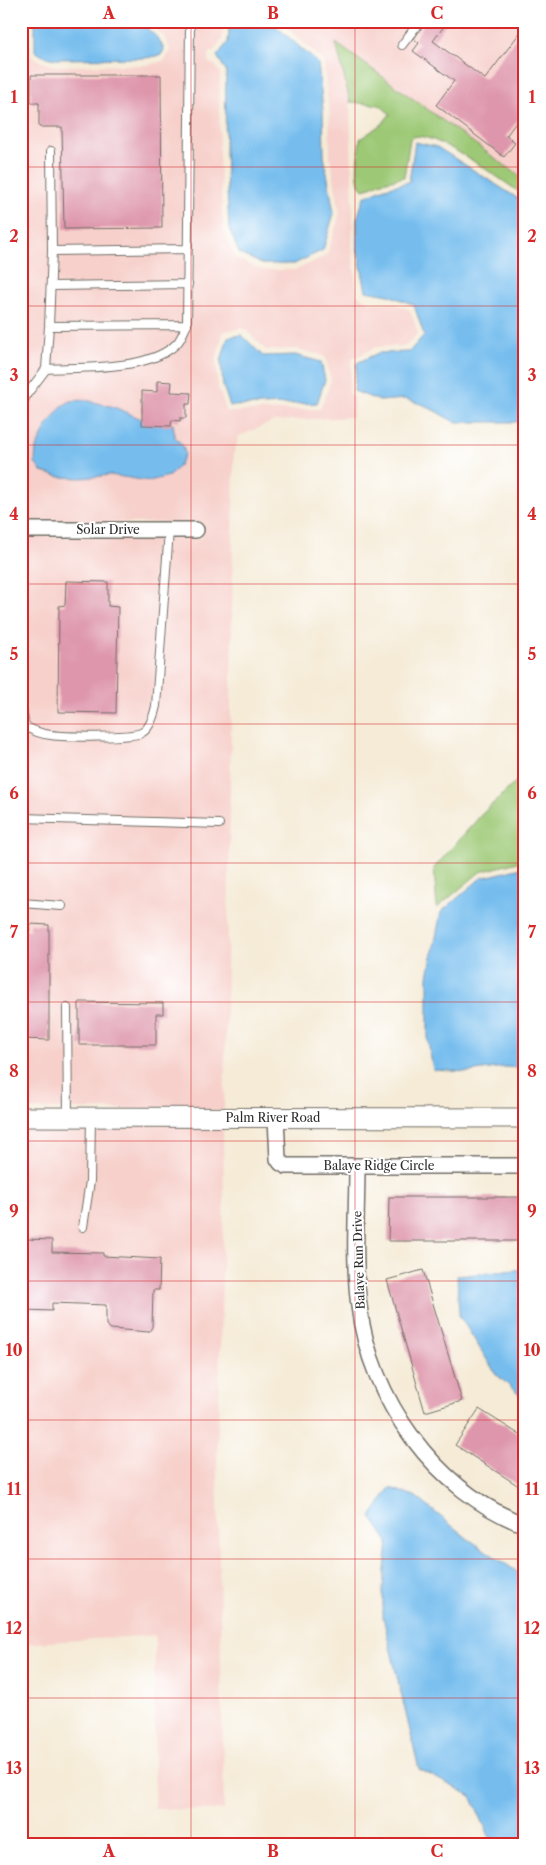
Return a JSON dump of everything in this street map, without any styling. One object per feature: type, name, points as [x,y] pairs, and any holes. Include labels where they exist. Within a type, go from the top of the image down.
[{"type":"street","name":"Solar Drive","points":[[21,530],[196,530]]},
{"type":"street","name":"Palm River Road","points":[[21,1117],[525,1118]]},
{"type":"street","name":"Balaye Ridge Circle","points":[[276,1118],[278,1154],[281,1163],[286,1166],[525,1166]]},
{"type":"street","name":"Balaye Run Drive","points":[[357,1166],[356,1270],[359,1306],[365,1343],[387,1399],[406,1430],[429,1458],[449,1477],[471,1495],[495,1510],[525,1524]]},
{"type":"lane","points":[[46,369],[131,364],[152,359],[168,351],[179,341],[187,325],[190,21]]},
{"type":"lane","points":[[402,45],[420,21]]},
{"type":"lane","points":[[21,406],[27,394],[46,369],[52,251],[51,151]]},
{"type":"lane","points":[[52,251],[188,249]]},
{"type":"lane","points":[[50,286],[188,284]]},
{"type":"lane","points":[[49,326],[187,325]]},
{"type":"lane","points":[[21,703],[25,726],[34,731],[50,735],[113,736],[141,733],[149,726],[156,706],[169,530]]},
{"type":"lane","points":[[21,818],[219,824]]},
{"type":"lane","points":[[21,903],[62,906]]},
{"type":"lane","points":[[67,1008],[68,1117]]},
{"type":"lane","points":[[84,1227],[90,1181],[92,1117]]},
{"type":"shaded area","points":[[21,21],[29,21],[31,56],[55,66],[146,65],[157,63],[165,60],[170,50],[166,39],[148,21],[226,21],[222,39],[213,52],[210,52],[208,62],[216,66],[220,73],[219,152],[223,229],[237,259],[262,270],[296,270],[325,256],[328,252],[340,213],[330,156],[329,109],[323,60],[279,21],[525,21],[525,180],[336,44],[350,102],[352,247],[357,295],[371,303],[391,303],[410,310],[418,333],[406,346],[376,347],[352,359],[349,390],[354,398],[353,417],[275,421],[239,436],[234,453],[224,1110],[21,1109],[21,537],[202,538],[202,523],[21,522]],"holes":[[[242,328],[266,350],[296,349],[322,355],[326,358],[331,381],[320,409],[227,412],[218,388],[216,361],[223,333]],[[114,407],[153,424],[175,437],[183,446],[149,481],[110,475],[82,478]]]},
{"type":"shaded area","points":[[21,1125],[223,1125],[224,1200],[217,1464],[224,1810],[154,1809],[155,1635],[21,1644]]},
{"type":"green space","points":[[336,43],[525,180],[525,196],[467,157],[449,147],[419,136],[410,139],[404,177],[382,182],[363,190],[357,173],[360,139],[382,124],[390,114],[380,105],[350,102]]},
{"type":"green space","points":[[525,773],[525,860],[480,872],[437,908],[434,868],[482,814]]},
{"type":"water","points":[[35,21],[137,21],[157,37],[164,50],[161,55],[146,58],[55,59],[43,56],[35,51]]},
{"type":"water","points":[[233,21],[270,21],[318,63],[323,110],[324,156],[334,213],[323,250],[294,264],[262,264],[239,253],[229,228],[225,151],[226,71],[217,56],[228,42],[229,29]]},
{"type":"water","points":[[415,142],[437,147],[525,203],[525,422],[455,422],[424,405],[405,399],[380,401],[354,391],[357,363],[378,353],[409,352],[424,335],[414,305],[389,295],[366,291],[357,247],[357,219],[364,197],[385,188],[409,182]]},
{"type":"water","points":[[242,335],[263,356],[295,355],[321,362],[325,380],[317,403],[230,406],[223,386],[221,361],[228,337]]},
{"type":"water","points":[[85,400],[114,407],[153,424],[173,424],[175,437],[183,446],[185,454],[178,467],[169,476],[149,481],[110,475],[82,478],[60,477],[42,472],[35,463],[36,448],[48,424],[62,406],[71,401]]},
{"type":"water","points":[[525,867],[525,1068],[503,1067],[469,1072],[433,1070],[428,1041],[428,976],[441,912],[481,878]]},
{"type":"water","points":[[525,1269],[525,1400],[496,1374],[459,1315],[457,1276]]},
{"type":"water","points":[[390,1488],[415,1496],[467,1538],[525,1577],[525,1844],[490,1838],[471,1796],[419,1769],[383,1617],[383,1588],[388,1542],[371,1517]]},
{"type":"building","points":[[426,21],[448,21],[433,41],[485,79],[525,26],[525,120],[520,117],[506,136],[515,143],[504,157],[436,105],[454,81],[413,51],[419,43],[414,39]]},
{"type":"building","points":[[31,75],[161,75],[162,228],[64,229],[62,127],[39,127],[39,103],[31,103]]},
{"type":"building","points":[[157,381],[172,382],[171,392],[191,393],[190,404],[186,404],[186,418],[180,418],[180,421],[172,420],[171,426],[142,425],[142,391],[157,392]]},
{"type":"building","points":[[66,581],[108,582],[108,606],[118,607],[116,713],[58,712],[59,606],[65,605]]},
{"type":"building","points":[[30,924],[49,925],[49,1040],[21,1039],[21,930],[30,931]]},
{"type":"building","points":[[79,1002],[163,1003],[163,1014],[156,1014],[156,1045],[79,1045]]},
{"type":"building","points":[[389,1197],[525,1197],[525,1241],[388,1241]]},
{"type":"building","points":[[27,1239],[52,1240],[52,1252],[103,1253],[103,1256],[160,1259],[159,1290],[153,1290],[152,1327],[149,1332],[111,1329],[106,1325],[106,1305],[52,1303],[52,1311],[25,1310]]},
{"type":"building","points":[[423,1270],[462,1401],[425,1412],[387,1280]]},
{"type":"building","points":[[479,1409],[525,1438],[525,1490],[455,1445]]}]
